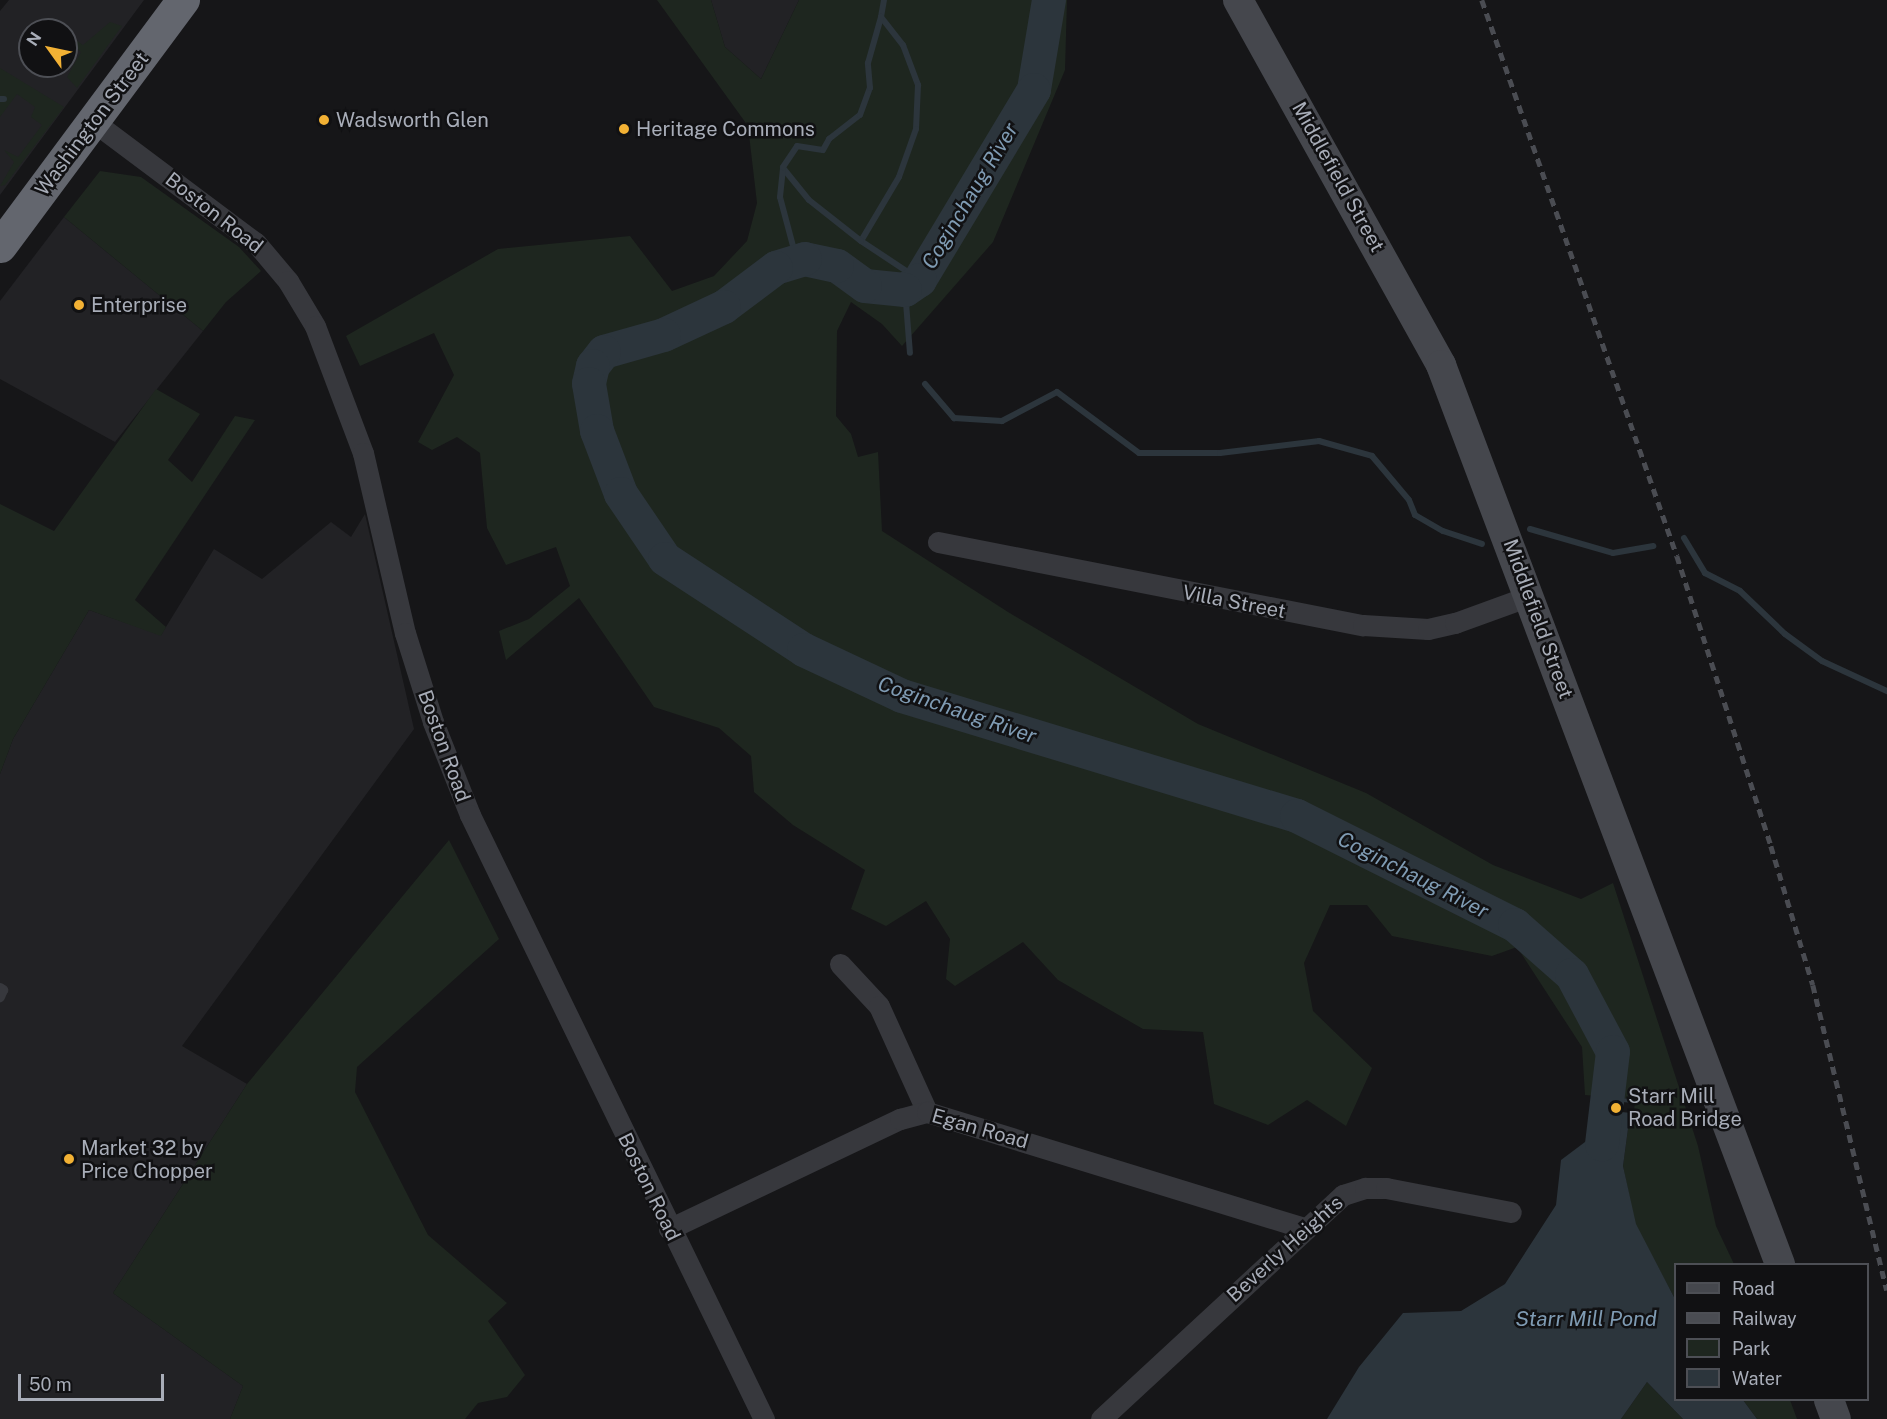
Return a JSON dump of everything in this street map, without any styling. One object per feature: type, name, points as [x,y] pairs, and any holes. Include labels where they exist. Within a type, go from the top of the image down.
[{"type":"highway","name":"Washington Street","points":[[0,246],[183,0]]},
{"type":"main road","name":"Middlefield Street","points":[[1238,0],[1441,365],[1780,1263]]},
{"type":"main road","points":[[1829,1401],[1836,1419]]},
{"type":"street","name":"Boston Road","points":[[94,122],[256,243],[288,281],[315,326],[363,453],[405,633],[433,722],[470,815],[669,1229],[764,1419]]},
{"type":"street","name":"Villa Street","points":[[938,542],[1363,625],[1428,629],[1455,624],[1529,596]]},
{"type":"street","points":[[840,964],[879,1006],[927,1112]]},
{"type":"street","name":"Egan Road","points":[[669,1229],[900,1119],[927,1112],[1304,1228]]},
{"type":"street","name":"Beverly Heights","points":[[1101,1419],[1304,1228],[1343,1195],[1365,1188],[1386,1188],[1511,1212]]},
{"type":"lane","points":[[0,988],[3,990],[0,998]]},
{"type":"shaded area","points":[[9,0],[144,0],[0,195],[0,11]]},
{"type":"shaded area","points":[[711,0],[799,0],[761,79],[725,47]]},
{"type":"shaded area","points":[[64,217],[203,331],[115,442],[0,379],[0,301]]},
{"type":"shaded area","points":[[365,514],[414,729],[182,1046],[247,1084],[113,1293],[243,1386],[230,1419],[0,1419],[0,774],[13,739],[89,610],[161,635],[214,549],[262,579],[331,522],[351,537]]},
{"type":"green space","points":[[657,0],[711,0],[725,47],[761,79],[799,0],[1067,0],[1065,70],[993,242],[902,346],[882,324],[851,302],[837,331],[836,416],[851,434],[858,457],[878,452],[882,531],[1008,612],[1198,724],[1366,793],[1493,865],[1581,899],[1613,883],[1698,1146],[1716,1226],[1734,1263],[1674,1263],[1674,1297],[1635,1224],[1623,1166],[1632,1099],[1585,1095],[1582,1047],[1517,947],[1492,956],[1392,936],[1367,905],[1330,905],[1304,963],[1313,1011],[1372,1068],[1346,1126],[1307,1100],[1268,1125],[1214,1104],[1203,1032],[1143,1029],[1058,980],[1023,942],[955,986],[946,979],[950,939],[926,901],[886,926],[851,909],[865,870],[793,825],[754,792],[751,756],[719,728],[654,707],[579,598],[506,660],[499,631],[529,619],[570,586],[556,547],[506,565],[487,528],[480,453],[457,437],[432,450],[418,442],[454,375],[434,333],[360,366],[346,336],[498,249],[630,236],[672,291],[714,276],[747,241],[757,203],[748,126]]},
{"type":"green space","points":[[110,22],[122,26],[77,88],[68,78],[78,78],[78,57],[81,52],[78,50],[78,41],[83,45]]},
{"type":"green space","points":[[0,68],[64,107],[5,185],[0,186],[14,162],[4,150],[18,157],[42,125],[31,117],[35,107],[17,94],[0,117]]},
{"type":"green space","points":[[100,171],[141,177],[239,247],[261,271],[226,302],[203,331],[64,217]]},
{"type":"green space","points":[[156,389],[200,414],[168,460],[192,482],[235,416],[255,420],[135,600],[166,627],[161,636],[89,610],[13,739],[0,774],[0,504],[54,531]]},
{"type":"green space","points":[[449,840],[499,939],[357,1067],[355,1092],[428,1235],[507,1303],[488,1321],[525,1375],[507,1397],[478,1403],[465,1419],[230,1419],[243,1386],[113,1293],[247,1084]]},
{"type":"green space","points":[[1647,1382],[1683,1419],[1621,1419]]},
{"type":"green space","points":[[1744,1401],[1790,1401],[1797,1419],[1757,1419]]},
{"type":"water","name":"Starr Mill Pond","points":[[1597,1096],[1632,1099],[1623,1166],[1636,1224],[1674,1297],[1674,1401],[1744,1401],[1757,1419],[1683,1419],[1647,1382],[1621,1419],[1327,1419],[1359,1367],[1403,1313],[1461,1311],[1505,1284],[1556,1205],[1561,1160],[1589,1139]]},
{"type":"pier","name":"Starr Mill Road Bridge","points":[[1594,1099],[1635,1103],[1634,1113],[1593,1109]]},
{"type":"waterway","points":[[884,0],[881,17],[903,45],[918,85],[916,129],[899,177],[861,241],[920,280]]},
{"type":"waterway","name":"Coginchaug River","points":[[1049,0],[1034,90],[920,280],[905,290],[865,286],[837,266],[805,259],[776,268],[724,307],[664,335],[604,352],[593,366],[589,384],[597,431],[621,494],[665,559],[804,650],[902,696],[1297,816],[1515,925],[1572,975],[1613,1052],[1602,1144]]},
{"type":"waterway","points":[[797,261],[780,197],[783,167],[797,146],[823,150],[829,139],[860,115],[870,88],[868,63],[881,17]]},
{"type":"waterway","points":[[783,168],[809,200],[861,241]]},
{"type":"waterway","points":[[905,290],[910,353]]},
{"type":"waterway","points":[[925,384],[954,418],[1002,421],[1057,392],[1139,453],[1220,453],[1319,441],[1372,456],[1409,500],[1415,515],[1443,531],[1482,544]]},
{"type":"waterway","points":[[1530,529],[1613,553],[1653,546]]},
{"type":"waterway","points":[[1684,538],[1705,573],[1740,591],[1785,634],[1822,661],[1887,691]]},
{"type":"railway","points":[[1482,0],[1677,556],[1771,846],[1813,985],[1887,1290]]},
{"type":"place","name":"Wadsworth Glen","points":[[324,120]]},
{"type":"place","name":"Heritage Commons","points":[[624,129]]},
{"type":"place","name":"Enterprise","points":[[79,305]]},
{"type":"place","name":"Starr Mill Road Bridge","points":[[1616,1108]]},
{"type":"place","name":"Market 32 by Price Chopper","points":[[69,1159]]}]
